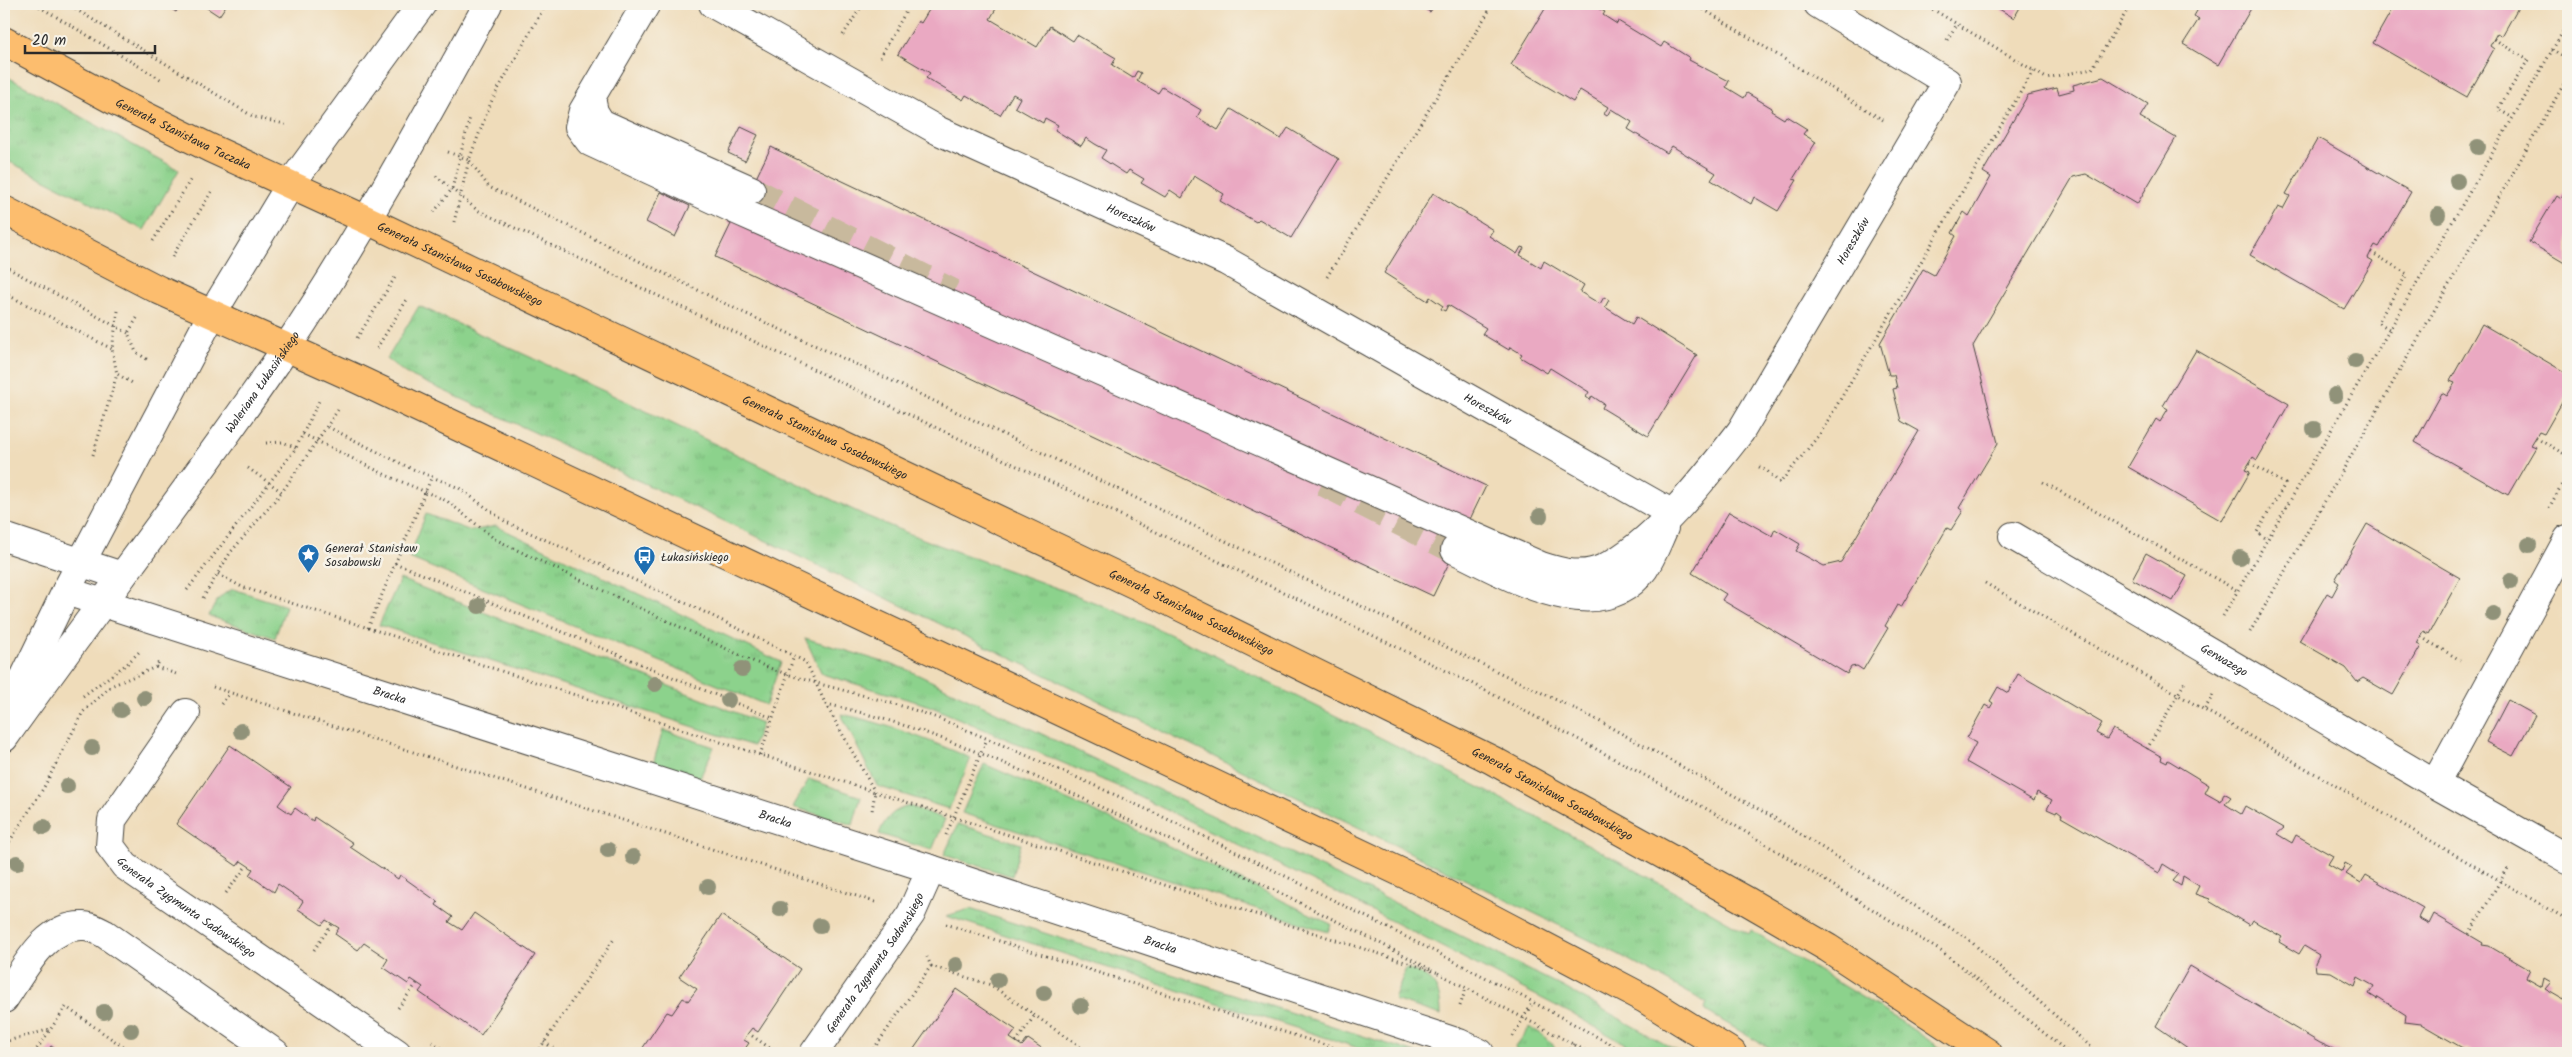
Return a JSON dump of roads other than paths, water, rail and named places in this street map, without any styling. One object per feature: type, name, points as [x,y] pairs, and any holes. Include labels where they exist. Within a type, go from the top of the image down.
[{"type":"main road","name":"Generała Stanisława Taczaka","points":[[4,41],[115,101],[367,220]]},
{"type":"main road","points":[[4,210],[104,262],[212,314],[287,346],[1432,887],[1645,999],[1732,1053]]},
{"type":"main road","name":"Generała Stanisława Sosabowskiego","points":[[367,220],[1140,587],[1492,760],[1812,939],[1988,1053]]},
{"type":"street","points":[[4,719],[66,591],[212,314],[290,185],[422,4]]},
{"type":"street","name":"Waleriana Łukasińskiego","points":[[4,738],[104,603],[287,346],[367,220],[488,4]]},
{"type":"street","points":[[646,4],[584,111],[579,126],[590,142],[736,210],[1562,574],[1582,574],[1603,568],[1628,554],[1671,513]]},
{"type":"street","name":"Horeszków","points":[[713,4],[939,131],[1226,261],[1671,513],[1711,470],[1741,431],[1947,82],[1818,4]]},
{"type":"street","points":[[591,98],[594,112],[601,123],[751,190]]},
{"type":"street","points":[[1455,550],[1541,590],[1565,596],[1592,598],[1615,594],[1644,569],[1671,513]]},
{"type":"street","name":"Gerwazego","points":[[2013,536],[2205,646],[2435,784],[2568,859]]},
{"type":"street","points":[[4,538],[122,576]]},
{"type":"street","points":[[2435,784],[2568,539]]},
{"type":"street","name":"Bracka","points":[[66,591],[863,849],[931,869],[1459,1043],[1480,1053]]},
{"type":"street","name":"Generała Zygmunta Sadowskiego","points":[[186,713],[112,820],[110,846],[125,866],[397,1053]]},
{"type":"street","name":"Generała Zygmunta Sadowskiego","points":[[814,1053],[910,914],[931,869]]},
{"type":"street","points":[[4,1000],[39,948],[52,935],[68,927],[86,926],[106,934],[275,1053]]},
{"type":"tunnel","points":[[751,190],[953,293]]},
{"type":"tunnel","points":[[1323,482],[1455,550]]},
{"type":"place","name":"Generał Stanisław Sosabowski","points":[[309,574]]},
{"type":"place","name":"Łukasińskiego","points":[[645,576]]}]
